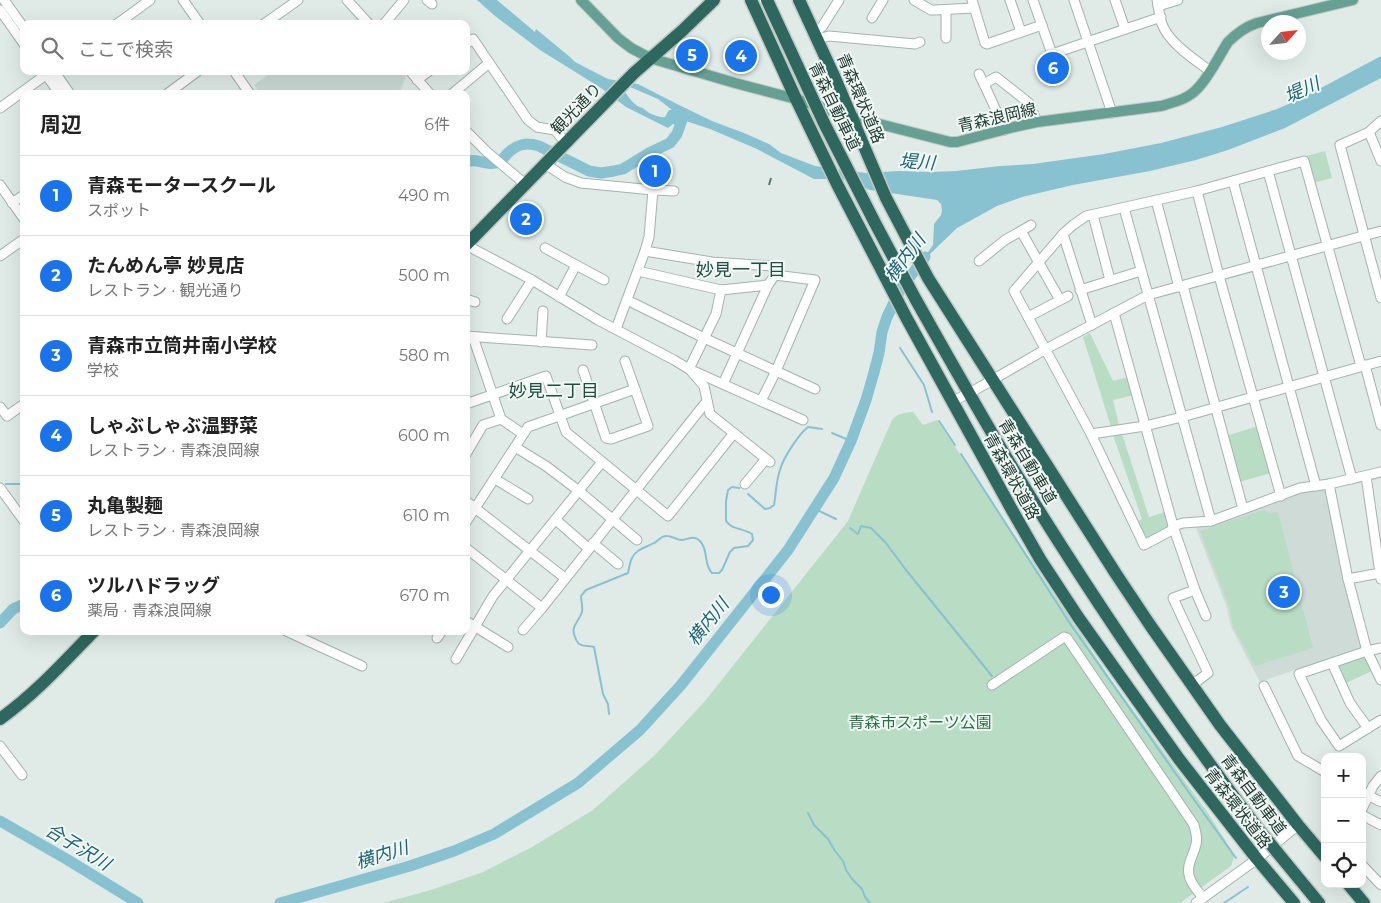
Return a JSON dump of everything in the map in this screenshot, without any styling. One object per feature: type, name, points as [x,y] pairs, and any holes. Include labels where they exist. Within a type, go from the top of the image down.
[{"type":"highway","name":"観光通り","points":[[470,241],[601,105],[714,0]]},
{"type":"highway","name":"青森環状道路","points":[[751,0],[817,142],[907,319],[958,399],[1026,535],[1040,559],[1078,617],[1180,759],[1257,859],[1294,903]]},
{"type":"highway","name":"青森自動車道","points":[[767,0],[824,123],[916,300],[1002,450],[1080,575],[1165,700],[1259,830],[1319,903]]},
{"type":"highway","name":"青森環状道路","points":[[799,0],[886,198],[928,278],[1116,574],[1220,725],[1321,852]]},
{"type":"highway","points":[[0,719],[38,689],[90,635]]},
{"type":"highway","points":[[1351,888],[1364,903]]},
{"type":"main road","name":"青森浪岡線","points":[[581,0],[618,38],[631,48],[650,58],[796,99],[852,117],[950,142],[957,142],[1037,122],[1161,106],[1176,102],[1198,89],[1228,42],[1250,25],[1353,0]]},
{"type":"street","points":[[0,2],[3,0],[20,23]]},
{"type":"street","points":[[122,20],[150,0]]},
{"type":"street","points":[[183,0],[197,20]]},
{"type":"street","points":[[270,20],[298,0]]},
{"type":"street","points":[[347,0],[365,20]]},
{"type":"street","points":[[387,20],[404,0]]},
{"type":"street","points":[[816,36],[839,0]]},
{"type":"street","points":[[872,18],[883,0]]},
{"type":"street","points":[[914,0],[931,10],[946,10],[973,4],[985,43],[987,44],[1042,25]]},
{"type":"street","points":[[1010,0],[1021,32]]},
{"type":"street","points":[[1033,0],[1052,54],[1161,17]]},
{"type":"street","points":[[1074,0],[1112,113]]},
{"type":"street","points":[[1115,0],[1125,29]]},
{"type":"street","points":[[1178,0],[1158,3],[1162,24],[1181,49],[1210,71]]},
{"type":"street","points":[[0,10],[20,38]]},
{"type":"street","points":[[946,10],[946,38]]},
{"type":"street","points":[[816,36],[915,44],[920,42]]},
{"type":"street","points":[[470,41],[473,39],[528,120],[537,127],[555,130],[564,143]]},
{"type":"street","points":[[457,90],[490,63]]},
{"type":"street","points":[[979,74],[1005,130]]},
{"type":"street","points":[[24,90],[45,75]]},
{"type":"street","points":[[50,75],[58,90]]},
{"type":"street","points":[[52,75],[66,90]]},
{"type":"street","points":[[172,90],[192,75]]},
{"type":"street","points":[[237,75],[247,90]]},
{"type":"street","points":[[413,75],[426,90]]},
{"type":"street","points":[[417,80],[424,75]]},
{"type":"street","points":[[984,84],[996,77],[1029,103],[1037,122]]},
{"type":"street","points":[[0,108],[20,93]]},
{"type":"street","points":[[1381,121],[1369,132],[1340,145],[1381,298]]},
{"type":"street","points":[[1369,132],[1381,161]]},
{"type":"street","points":[[470,135],[525,184]]},
{"type":"street","points":[[1381,425],[1327,246],[1304,161],[1197,191],[1086,216],[1063,234],[1014,291],[1091,434],[1144,545],[1183,523],[1210,521],[1300,488],[1329,484],[1381,472]]},
{"type":"street","points":[[546,162],[565,176],[581,183],[674,191]]},
{"type":"street","points":[[1268,172],[1352,479]]},
{"type":"street","points":[[1233,181],[1316,486]]},
{"type":"street","points":[[0,185],[3,195],[20,214]]},
{"type":"street","points":[[616,329],[649,237],[653,190]]},
{"type":"street","points":[[1197,191],[1281,496]]},
{"type":"street","points":[[12,203],[20,198]]},
{"type":"street","points":[[1156,200],[1243,509]]},
{"type":"street","points":[[1124,208],[1210,521]]},
{"type":"street","points":[[1093,215],[1110,280]]},
{"type":"street","points":[[979,261],[1005,240],[1031,225]]},
{"type":"street","points":[[1021,231],[1039,262],[1064,298],[1028,317]]},
{"type":"street","points":[[975,390],[1046,349],[1148,295],[1381,231]]},
{"type":"street","points":[[1063,234],[1092,326]]},
{"type":"street","points":[[0,256],[20,242]]},
{"type":"street","points":[[470,247],[689,369],[803,420]]},
{"type":"street","points":[[545,248],[604,280]]},
{"type":"street","points":[[645,251],[712,262],[773,266],[775,275],[768,285],[723,384]]},
{"type":"street","points":[[559,296],[576,265]]},
{"type":"street","points":[[638,271],[721,290],[768,285]]},
{"type":"street","points":[[1080,290],[1141,271]]},
{"type":"street","points":[[761,401],[815,280],[775,275]]},
{"type":"street","points":[[507,319],[532,280]]},
{"type":"street","points":[[689,369],[716,314],[721,290]]},
{"type":"street","points":[[627,300],[815,390]]},
{"type":"street","points":[[541,342],[543,311]]},
{"type":"street","points":[[1114,313],[1173,528],[1206,616]]},
{"type":"street","points":[[523,434],[501,419],[470,337],[592,345]]},
{"type":"street","points":[[1091,434],[1145,426],[1381,360]]},
{"type":"street","points":[[583,370],[606,438],[611,439],[648,426],[625,361]]},
{"type":"street","points":[[689,369],[704,386],[710,414],[768,461],[745,484]]},
{"type":"street","points":[[470,403],[546,376],[566,432],[668,516],[734,433]]},
{"type":"street","points":[[470,516],[528,427],[634,389]]},
{"type":"street","points":[[523,630],[707,401]]},
{"type":"street","points":[[0,407],[7,416],[20,407]]},
{"type":"street","points":[[470,447],[483,425],[501,419]]},
{"type":"street","points":[[515,447],[546,466],[579,491],[637,540]]},
{"type":"street","points":[[456,659],[493,596],[602,462]]},
{"type":"street","points":[[1348,579],[1381,575],[1366,476]]},
{"type":"street","points":[[494,479],[528,500]]},
{"type":"street","points":[[1329,484],[1348,579],[1367,651],[1381,680]]},
{"type":"street","points":[[0,488],[20,516]]},
{"type":"street","points":[[470,503],[565,578]]},
{"type":"street","points":[[556,520],[618,564]]},
{"type":"street","points":[[470,551],[542,608]]},
{"type":"street","points":[[1192,685],[1208,673],[1173,598],[1195,590]]},
{"type":"street","points":[[470,623],[508,647]]},
{"type":"street","points":[[295,635],[362,666]]},
{"type":"street","points":[[992,685],[1064,637],[1067,638],[1194,825],[1197,837],[1195,848],[1188,864],[1189,876],[1199,900],[1257,859],[1298,825]]},
{"type":"street","points":[[1381,648],[1300,674],[1321,720],[1339,746],[1381,720]]},
{"type":"street","points":[[1332,663],[1350,703],[1368,728]]},
{"type":"street","points":[[1264,686],[1298,756],[1321,770]]},
{"type":"street","points":[[0,746],[22,774]]},
{"type":"street","points":[[1381,776],[1366,794],[1381,802]]},
{"type":"street","points":[[1366,818],[1381,825]]},
{"type":"street","points":[[1371,820],[1381,831]]},
{"type":"street","points":[[1366,869],[1381,885]]},
{"type":"shaded area","points":[[268,75],[406,76],[401,90],[258,90],[254,85]]},
{"type":"shaded area","points":[[1326,487],[1362,647],[1260,682],[1231,627],[1226,605],[1196,528],[1225,521],[1297,493]]},
{"type":"green space","points":[[1325,151],[1332,178],[1313,183],[1306,156]]},
{"type":"green space","points":[[1090,333],[1113,381],[1128,377],[1134,395],[1113,400],[1119,425],[1111,427],[1083,337]]},
{"type":"green space","name":"青森市スポーツ公園","points":[[913,412],[923,425],[937,420],[1112,681],[1208,813],[1232,851],[1234,857],[1231,866],[1180,903],[383,903],[431,890],[483,872],[532,847],[593,810],[655,755],[705,701],[848,521],[892,420],[901,414]]},
{"type":"green space","points":[[1258,426],[1271,473],[1239,482],[1226,436]]},
{"type":"green space","points":[[1122,434],[1149,517],[1165,512],[1170,527],[1147,540],[1144,539],[1136,522],[1142,519],[1113,435]]},
{"type":"green space","points":[[1264,510],[1270,513],[1278,512],[1313,648],[1255,666],[1233,627],[1229,606],[1200,531]]},
{"type":"green space","points":[[1362,655],[1366,657],[1372,671],[1346,683],[1338,668],[1339,664]]},
{"type":"water","points":[[477,0],[497,0],[535,32],[536,29],[575,62],[608,79],[638,84],[712,121],[769,144],[781,153],[815,166],[866,173],[956,171],[1033,164],[1104,154],[1161,143],[1222,127],[1277,109],[1304,97],[1381,56],[1381,78],[1285,128],[1228,150],[1150,171],[1073,185],[1022,197],[997,206],[957,228],[914,272],[933,245],[934,224],[942,211],[941,204],[937,200],[870,190],[842,179],[814,179],[757,149],[710,129],[686,121],[681,126],[673,124],[668,128],[626,107],[601,88],[540,50]],"holes":[[[630,87],[658,99],[672,110],[669,110],[665,117],[653,115],[637,106],[624,90]]]},
{"type":"waterway","name":"合子沢川","points":[[470,161],[494,163],[501,161],[514,148],[530,144],[539,146],[589,171],[601,173],[614,171],[623,169],[670,143],[677,134],[684,114]]},
{"type":"waterway","name":"横内川","points":[[280,903],[410,866],[454,851],[494,834],[578,783],[640,730],[681,685],[788,550],[834,478],[851,441],[866,400],[887,317],[900,290],[925,257]]},
{"type":"waterway","name":"横内川","points":[[886,321],[888,325]]},
{"type":"waterway","points":[[900,348],[924,385],[932,412]]},
{"type":"waterway","points":[[939,421],[955,445]]},
{"type":"waterway","points":[[748,494],[765,509],[774,505],[777,483],[784,459],[800,435],[808,427],[822,429]]},
{"type":"waterway","points":[[832,433],[851,441]]},
{"type":"waterway","points":[[961,454],[1071,625],[1236,858]]},
{"type":"waterway","points":[[6,484],[20,484]]},
{"type":"waterway","points":[[609,714],[594,647],[579,644],[574,633],[574,627],[582,612],[581,596],[586,590],[628,573],[631,560],[636,552],[665,536],[680,540],[698,539],[703,545],[709,569],[712,573],[719,573],[734,548],[748,546],[753,540],[752,534],[731,526],[726,521],[728,490],[732,487],[739,488]]},
{"type":"waterway","points":[[815,509],[836,519]]},
{"type":"waterway","points":[[850,528],[858,534],[861,526],[871,528],[886,543],[992,676]]},
{"type":"waterway","name":"合子沢川","points":[[0,623],[13,609],[20,606]]},
{"type":"waterway","points":[[808,813],[814,825],[828,839],[843,861],[846,870],[862,889],[870,903]]},
{"type":"waterway","name":"合子沢川","points":[[0,821],[138,903]]},
{"type":"waterway","points":[[1224,903],[1248,887]]},
{"type":"railway","points":[[769,185],[771,178]]},
{"type":"place","name":"丸亀製麺","points":[[692,55]]},
{"type":"place","name":"しゃぶしゃぶ温野菜","points":[[741,56]]},
{"type":"place","name":"ツルハドラッグ","points":[[1053,68]]},
{"type":"place","name":"青森モータースクール","points":[[655,171]]},
{"type":"place","name":"たんめん亭 妙見店","points":[[526,219]]},
{"type":"place","name":"青森市立筒井南小学校","points":[[1284,592]]},
{"type":"district","name":"妙見一丁目","points":[[741,270]]},
{"type":"district","name":"妙見二丁目","points":[[554,391]]},
{"type":"water label","name":"堤川","points":[[1302,90]]},
{"type":"water label","name":"堤川","points":[[917,162]]}]
